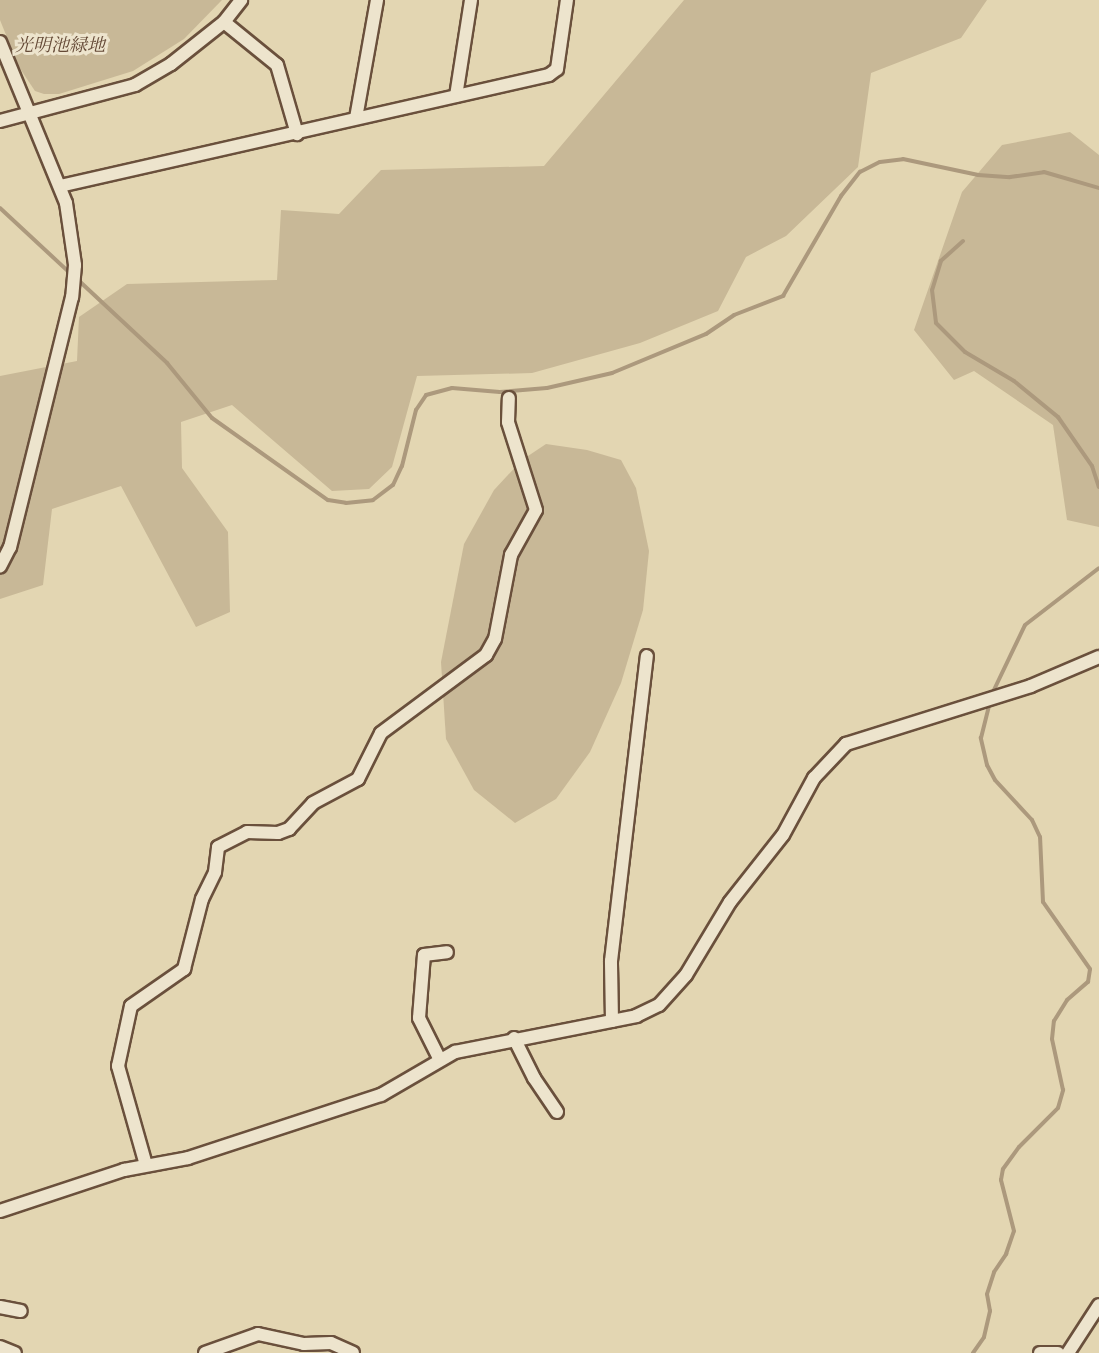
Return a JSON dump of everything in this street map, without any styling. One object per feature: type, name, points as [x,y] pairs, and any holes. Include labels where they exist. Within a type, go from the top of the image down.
[{"type":"street","points":[[0,121],[135,85],[171,64],[224,22],[241,0]]},
{"type":"street","points":[[357,118],[377,0]]},
{"type":"street","points":[[456,96],[471,0]]},
{"type":"street","points":[[60,186],[549,75],[557,69],[567,0]]},
{"type":"street","points":[[224,22],[277,65],[297,134]]},
{"type":"street","points":[[0,42],[60,186],[74,242],[72,297],[10,547],[0,567]]},
{"type":"street","points":[[146,1165],[118,1066],[131,1006],[184,969],[202,899],[215,872],[218,847],[247,831],[278,833],[289,829],[313,803],[351,785],[366,768],[381,733],[486,655],[495,639],[511,555],[536,510],[508,422],[509,398]]},
{"type":"street","points":[[612,1021],[611,961],[646,656]]},
{"type":"street","points":[[0,1211],[146,1165],[188,1158],[381,1095],[455,1052],[514,1038],[612,1021],[659,1005],[672,992],[730,902],[783,836],[814,778],[846,744],[1031,686],[1099,657]]},
{"type":"street","points":[[440,1060],[419,1018],[424,954],[447,952]]},
{"type":"street","points":[[514,1038],[534,1078],[557,1112]]},
{"type":"street","points":[[1068,1353],[1099,1305]]},
{"type":"street","points":[[0,1307],[21,1311]]},
{"type":"street","points":[[205,1353],[258,1334],[304,1344],[331,1342],[353,1353]]},
{"type":"street","points":[[0,1347],[15,1353]]},
{"type":"street","points":[[1040,1353],[1058,1353]]},
{"type":"green space","name":"光明池緑地","points":[[0,0],[222,0],[184,39],[133,71],[59,94],[44,94],[35,91],[19,67],[0,20]]},
{"type":"green space","points":[[684,0],[987,0],[961,38],[871,73],[858,167],[786,236],[746,257],[718,311],[640,343],[532,373],[417,376],[392,467],[369,489],[332,491],[232,405],[181,422],[182,468],[228,532],[230,612],[196,627],[121,486],[52,509],[43,585],[0,599],[0,376],[77,361],[79,317],[127,284],[277,280],[281,210],[339,214],[381,170],[544,166]]},
{"type":"green space","points":[[1070,132],[1099,155],[1099,527],[1067,520],[1053,425],[974,371],[954,380],[914,330],[962,192],[1002,145]]},
{"type":"green space","points":[[546,444],[587,450],[621,460],[636,488],[649,551],[643,610],[621,683],[590,752],[556,799],[515,823],[474,790],[446,739],[441,662],[464,544],[494,490],[522,460]]},
{"type":"waterway","points":[[76,278],[167,363],[212,418],[328,500],[346,503],[373,500],[393,485],[402,466],[416,410],[426,395],[452,388],[500,392],[547,388],[612,373],[706,334],[734,315],[783,296],[841,196],[860,172],[880,162],[903,159],[978,175],[1010,177],[1044,172],[1099,188]]},
{"type":"waterway","points":[[0,208],[70,273]]},
{"type":"waterway","points":[[963,241],[941,261],[932,290],[936,323],[965,352],[1014,381],[1058,417],[1092,466],[1099,487]]},
{"type":"waterway","points":[[992,694],[1025,625],[1099,568]]},
{"type":"waterway","points":[[973,1353],[984,1337],[990,1311],[987,1294],[994,1272],[1006,1254],[1014,1231],[1001,1180],[1003,1169],[1019,1147],[1058,1108],[1063,1090],[1052,1039],[1054,1021],[1067,1000],[1088,982],[1090,969],[1043,902],[1040,837],[1032,820],[995,780],[987,765],[981,738],[990,701]]}]
